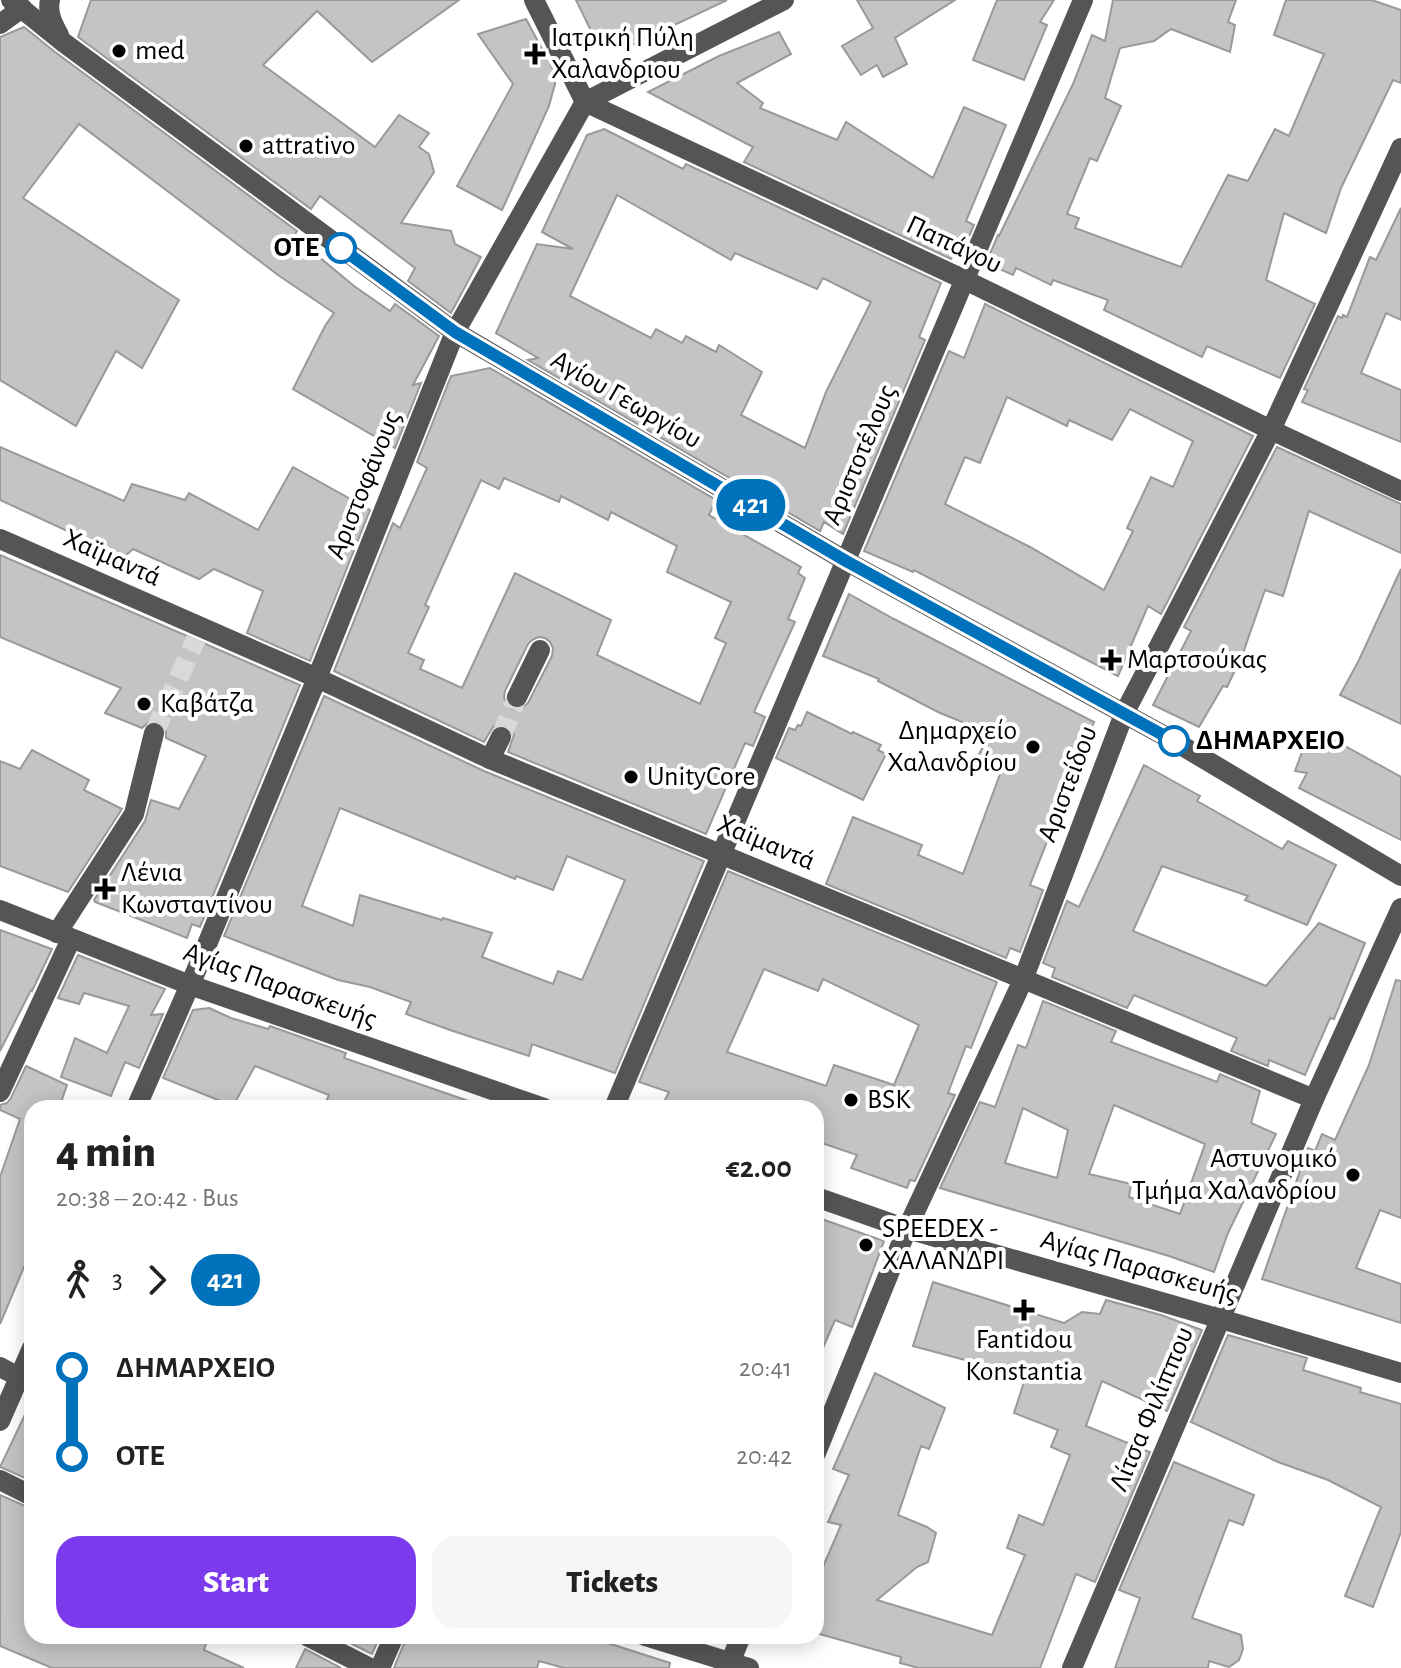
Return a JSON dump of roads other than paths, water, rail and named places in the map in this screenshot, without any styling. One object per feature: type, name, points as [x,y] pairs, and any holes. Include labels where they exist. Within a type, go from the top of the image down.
[{"type":"street","points":[[50,0],[49,13],[63,42]]},
{"type":"street","points":[[534,0],[585,102],[784,0]]},
{"type":"street","name":"Αριστοτέλους","points":[[617,1100],[1083,0]]},
{"type":"street","points":[[0,24],[16,4]]},
{"type":"street","name":"Αγίου Γεωργίου","points":[[16,4],[455,332],[846,561],[1124,714],[1401,876]]},
{"type":"street","name":"Παπάγου","points":[[585,102],[965,280],[1401,491]]},
{"type":"street","name":"Αριστοφάνους","points":[[140,1100],[317,678],[455,332],[585,102]]},
{"type":"street","name":"Αριστείδου","points":[[824,1433],[907,1229],[1023,980],[1124,714],[1271,430],[1401,148]]},
{"type":"street","name":"Χαϊμαντά","points":[[0,539],[199,634],[317,678],[490,759],[1314,1099]]},
{"type":"street","points":[[517,697],[540,650]]},
{"type":"street","points":[[0,1092],[64,936],[134,814],[154,733]]},
{"type":"street","points":[[490,759],[501,737]]},
{"type":"street","name":"Λίτσα Φιλίππου","points":[[1072,1668],[1314,1099],[1401,908]]},
{"type":"street","name":"Αγίας Παρασκευής","points":[[0,910],[493,1100]]},
{"type":"street","name":"Αγίας Παρασκευής","points":[[824,1200],[907,1229],[1401,1373]]},
{"type":"street","points":[[0,1367],[24,1380]]},
{"type":"street","points":[[0,1421],[24,1384]]},
{"type":"street","points":[[0,1480],[24,1492]]},
{"type":"street","points":[[323,1644],[370,1668]]},
{"type":"street","points":[[380,1668],[390,1644]]},
{"type":"street","points":[[669,1644],[736,1666],[740,1644]]},
{"type":"tunnel","points":[[154,733],[196,639]]},
{"type":"tunnel","points":[[501,737],[517,697]]},
{"type":"place","name":"med","points":[[119,51]]},
{"type":"place","name":"Ιατρική Πύλη Χαλανδριου","points":[[535,54]]},
{"type":"place","name":"attrativo","points":[[246,146]]},
{"type":"place","name":"ΟΤΕ","points":[[341,248]]},
{"type":"place","name":"Μαρτσούκας","points":[[1111,660]]},
{"type":"place","name":"Καβάτζα","points":[[144,704]]},
{"type":"place","name":"ΔΗΜΑΡΧΕΙΟ","points":[[1174,741]]},
{"type":"place","name":"Δημαρχείο Χαλανδρίου","points":[[1033,747]]},
{"type":"place","name":"UnityCore","points":[[631,777]]},
{"type":"place","name":"Λένια Κωνσταντίνου","points":[[105,889]]},
{"type":"place","name":"BSK","points":[[851,1100]]},
{"type":"place","name":"Αστυνομικό Τμήμα Χαλανδρίου","points":[[1353,1175]]},
{"type":"place","name":"SPEEDEX - ΧΑΛΑΝΔΡΙ","points":[[866,1245]]},
{"type":"place","name":"Fantidou Konstantia","points":[[1024,1310]]}]
